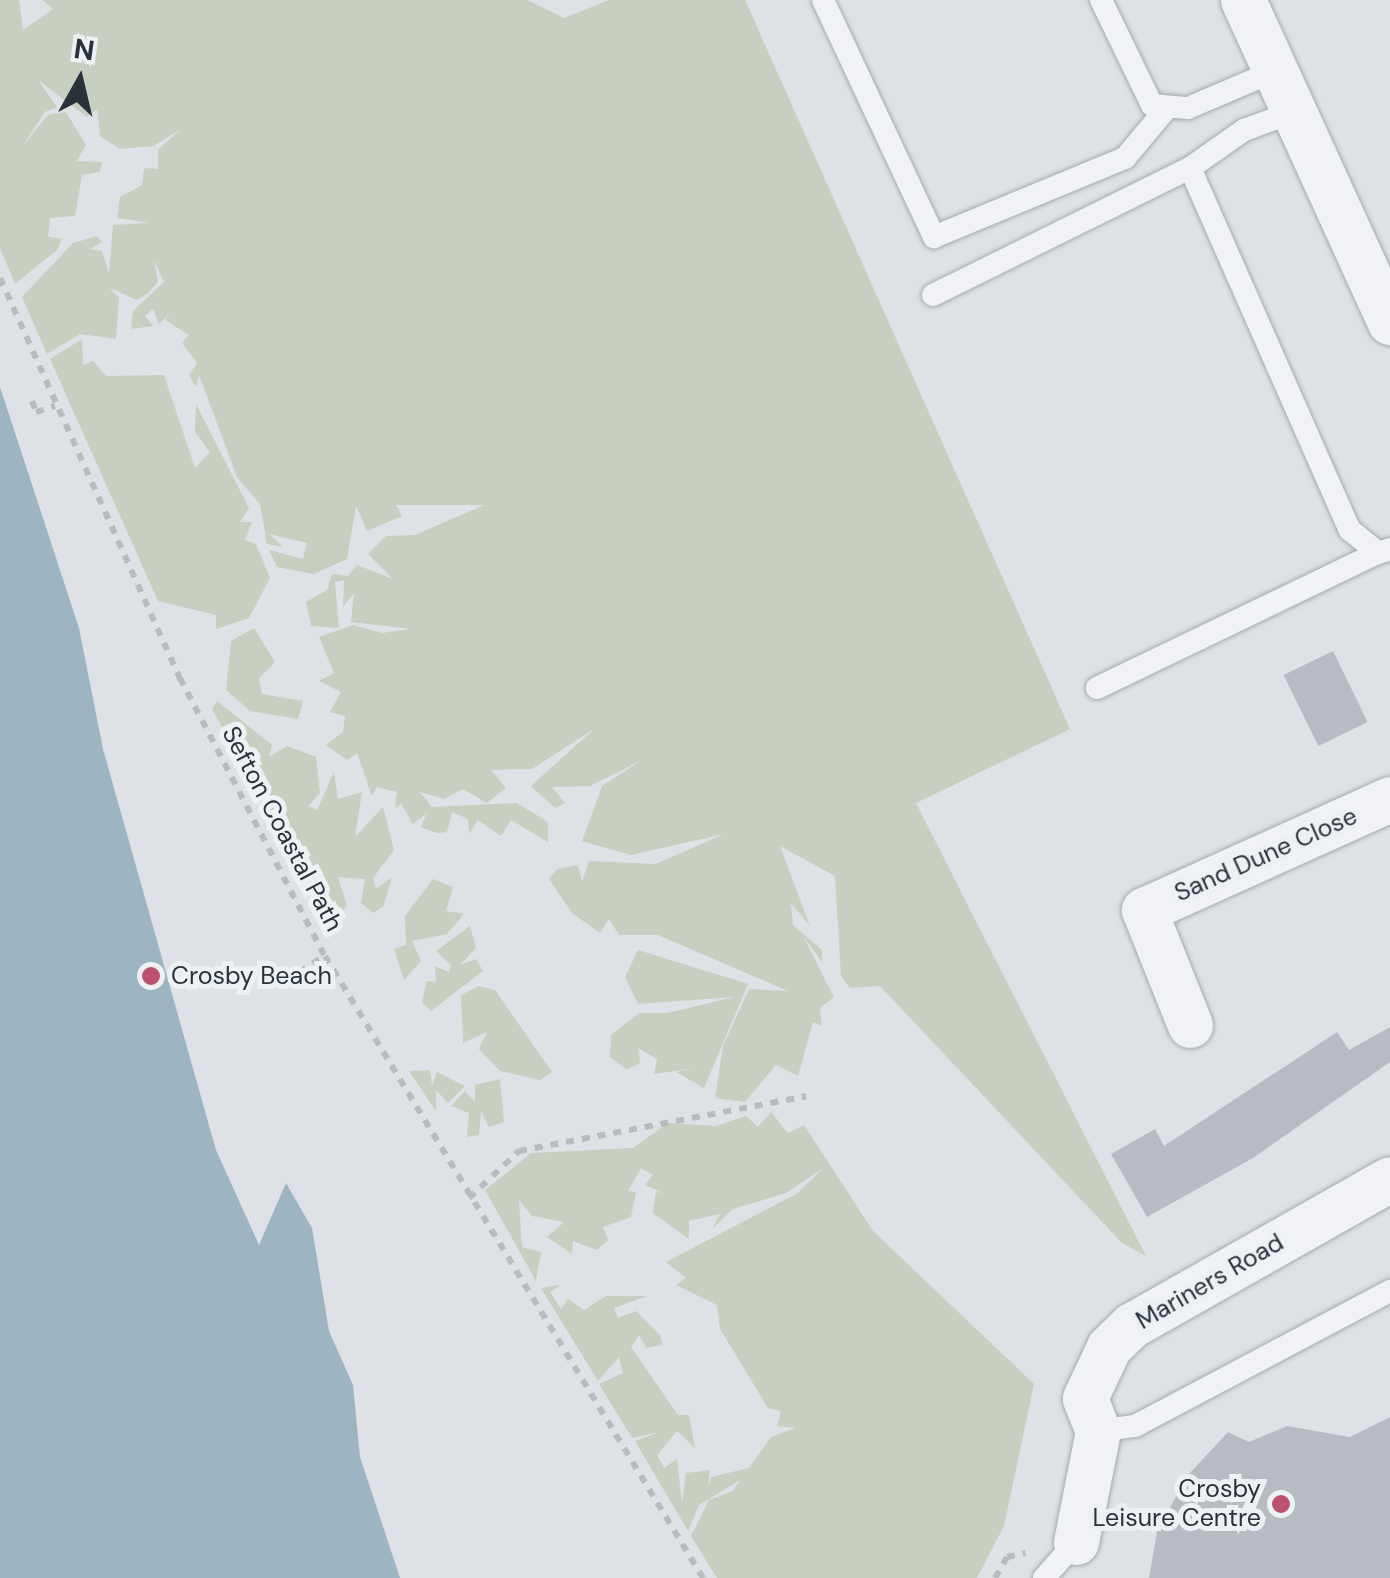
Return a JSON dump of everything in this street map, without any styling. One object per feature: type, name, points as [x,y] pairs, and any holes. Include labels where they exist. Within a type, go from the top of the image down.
[{"type":"street","points":[[1244,0],[1390,322]]},
{"type":"street","name":"Sand Dune Close","points":[[1190,1025],[1144,910],[1390,799]]},
{"type":"street","name":"Mariners Road","points":[[1076,1542],[1098,1432],[1086,1398],[1092,1374],[1132,1325],[1388,1184]]},
{"type":"lane","points":[[823,0],[934,236],[1125,158],[1166,109]]},
{"type":"lane","points":[[1101,0],[1152,105],[1166,109],[1214,100],[1278,70]]},
{"type":"lane","points":[[933,296],[1190,168],[1244,130],[1296,111]]},
{"type":"lane","points":[[1190,168],[1350,530],[1384,551]]},
{"type":"lane","points":[[1097,688],[1384,551]]},
{"type":"lane","points":[[1098,1432],[1135,1426],[1390,1291]]},
{"type":"lane","points":[[1044,1578],[1076,1542]]},
{"type":"path","name":"Sefton Coastal Path","points":[[0,278],[180,678],[325,956],[703,1578]]},
{"type":"path","points":[[32,401],[36,412],[55,406]]},
{"type":"path","points":[[299,972],[325,956]]},
{"type":"path","points":[[469,1198],[519,1151],[806,1096]]},
{"type":"green space","points":[[0,0],[19,0],[23,30],[53,9],[42,0],[527,0],[564,18],[609,0],[745,0],[1070,729],[916,803],[1146,1256],[1122,1243],[880,986],[850,988],[841,976],[835,876],[780,846],[810,926],[791,903],[793,925],[822,950],[822,962],[803,936],[834,997],[820,1008],[822,1026],[813,1022],[798,1076],[776,1065],[745,1102],[715,1098],[723,1046],[749,989],[788,991],[658,935],[619,935],[609,919],[600,933],[572,913],[549,879],[557,869],[578,865],[582,882],[589,861],[656,864],[724,834],[631,855],[582,841],[602,786],[642,760],[590,786],[552,787],[565,803],[555,808],[531,786],[594,729],[532,769],[491,770],[506,788],[487,803],[463,789],[444,799],[420,792],[432,807],[517,803],[548,822],[548,842],[511,820],[501,836],[478,820],[469,834],[468,819],[452,812],[447,832],[437,833],[421,827],[426,814],[413,824],[401,803],[395,809],[397,792],[377,787],[372,796],[357,753],[347,760],[326,745],[343,732],[345,716],[330,712],[341,692],[319,681],[334,673],[319,637],[353,625],[382,633],[411,629],[351,622],[354,593],[343,607],[344,580],[335,582],[339,628],[311,626],[306,602],[327,590],[332,574],[348,576],[357,565],[393,579],[368,554],[386,536],[415,535],[484,505],[396,505],[402,516],[367,531],[356,506],[347,559],[314,574],[277,567],[269,550],[303,559],[307,543],[269,534],[283,547],[267,544],[260,504],[237,477],[199,375],[196,387],[189,375],[197,363],[182,343],[189,335],[165,320],[171,312],[159,324],[153,309],[145,316],[153,326],[131,329],[133,311],[164,282],[154,260],[158,282],[147,294],[137,300],[110,288],[119,298],[116,339],[80,334],[47,354],[22,297],[73,243],[97,236],[102,242],[90,249],[102,251],[109,274],[113,225],[150,223],[117,218],[120,197],[142,185],[144,168],[158,169],[158,150],[181,129],[153,146],[120,149],[100,136],[97,109],[87,117],[38,80],[57,107],[45,112],[22,147],[48,115],[66,112],[86,145],[77,161],[102,162],[100,172],[82,175],[75,216],[50,218],[48,237],[62,239],[57,250],[15,284],[0,248]]},
{"type":"green space","points":[[82,339],[83,365],[93,361],[106,376],[164,375],[195,468],[210,452],[195,432],[196,404],[249,508],[240,522],[252,522],[245,540],[256,544],[270,578],[249,618],[216,629],[216,615],[158,601],[50,359]]},
{"type":"green space","points":[[254,628],[275,662],[259,678],[262,694],[303,701],[298,719],[250,711],[226,690],[231,641]]},
{"type":"green space","points":[[217,701],[272,745],[269,757],[287,746],[316,757],[320,793],[308,806],[317,810],[334,772],[338,799],[362,792],[355,837],[383,807],[394,850],[373,878],[376,889],[392,877],[383,907],[373,913],[361,903],[365,879],[338,877],[347,906],[327,922],[233,753],[239,736],[222,727],[212,709]]},
{"type":"green space","points":[[433,879],[453,887],[446,911],[464,914],[447,934],[412,941],[421,961],[404,980],[394,949],[406,945],[405,916]]},
{"type":"green space","points":[[470,926],[476,948],[460,965],[476,959],[483,971],[431,1011],[422,1002],[427,981],[436,982],[435,966],[449,972],[451,965],[436,951]]},
{"type":"green space","points":[[638,950],[748,984],[704,1088],[676,1072],[696,1068],[654,1074],[657,1059],[638,1048],[640,1063],[627,1070],[610,1057],[611,1035],[639,1013],[668,1013],[734,997],[638,1004],[625,977]]},
{"type":"green space","points":[[479,986],[495,990],[552,1072],[540,1080],[500,1071],[479,1049],[487,1032],[463,1043],[461,995]]},
{"type":"green space","points":[[430,1070],[432,1086],[437,1072],[465,1086],[448,1103],[436,1090],[436,1111],[409,1071]]},
{"type":"green space","points":[[500,1079],[504,1122],[489,1127],[481,1111],[479,1135],[467,1137],[469,1113],[451,1106],[465,1091],[475,1102],[475,1085]]},
{"type":"green space","points":[[771,1112],[788,1133],[804,1125],[873,1231],[1034,1384],[1004,1526],[977,1578],[717,1578],[691,1536],[709,1500],[733,1491],[740,1480],[699,1505],[688,1531],[635,1441],[660,1432],[632,1438],[599,1384],[623,1373],[619,1357],[598,1381],[541,1288],[561,1285],[550,1292],[561,1309],[568,1299],[584,1310],[606,1296],[647,1296],[614,1308],[618,1318],[636,1311],[660,1335],[663,1345],[646,1348],[639,1335],[631,1347],[678,1415],[689,1415],[695,1448],[677,1431],[657,1455],[664,1468],[677,1459],[682,1503],[686,1473],[710,1470],[708,1488],[711,1477],[749,1468],[771,1437],[795,1428],[777,1426],[781,1411],[768,1408],[720,1329],[717,1305],[676,1285],[686,1278],[666,1262],[798,1193],[822,1169],[786,1193],[733,1209],[712,1229],[720,1214],[689,1221],[689,1239],[653,1213],[656,1191],[667,1195],[645,1185],[653,1175],[641,1168],[628,1191],[636,1192],[631,1217],[603,1227],[608,1240],[597,1250],[573,1241],[572,1254],[547,1237],[564,1222],[532,1216],[519,1200],[522,1247],[541,1252],[536,1281],[485,1190],[531,1153],[633,1148],[668,1123],[716,1126],[746,1116],[758,1127]]},
{"type":"water","points":[[0,387],[79,628],[103,749],[216,1150],[259,1245],[286,1183],[312,1228],[329,1331],[353,1385],[360,1457],[400,1578],[0,1578]]},
{"type":"building","points":[[1333,651],[1368,722],[1318,746],[1284,675]]},
{"type":"building","points":[[1390,1027],[1390,1062],[1253,1158],[1147,1217],[1111,1154],[1155,1129],[1164,1146],[1337,1032],[1349,1050]]},
{"type":"building","name":"Crosby Leisure Centre","points":[[1390,1417],[1390,1578],[1149,1578],[1157,1532],[1187,1476],[1228,1432],[1249,1442],[1287,1426],[1350,1437]]},
{"type":"place","name":"Crosby Beach","points":[[151,976]]},
{"type":"place","name":"Crosby Leisure Centre","points":[[1281,1504]]}]
